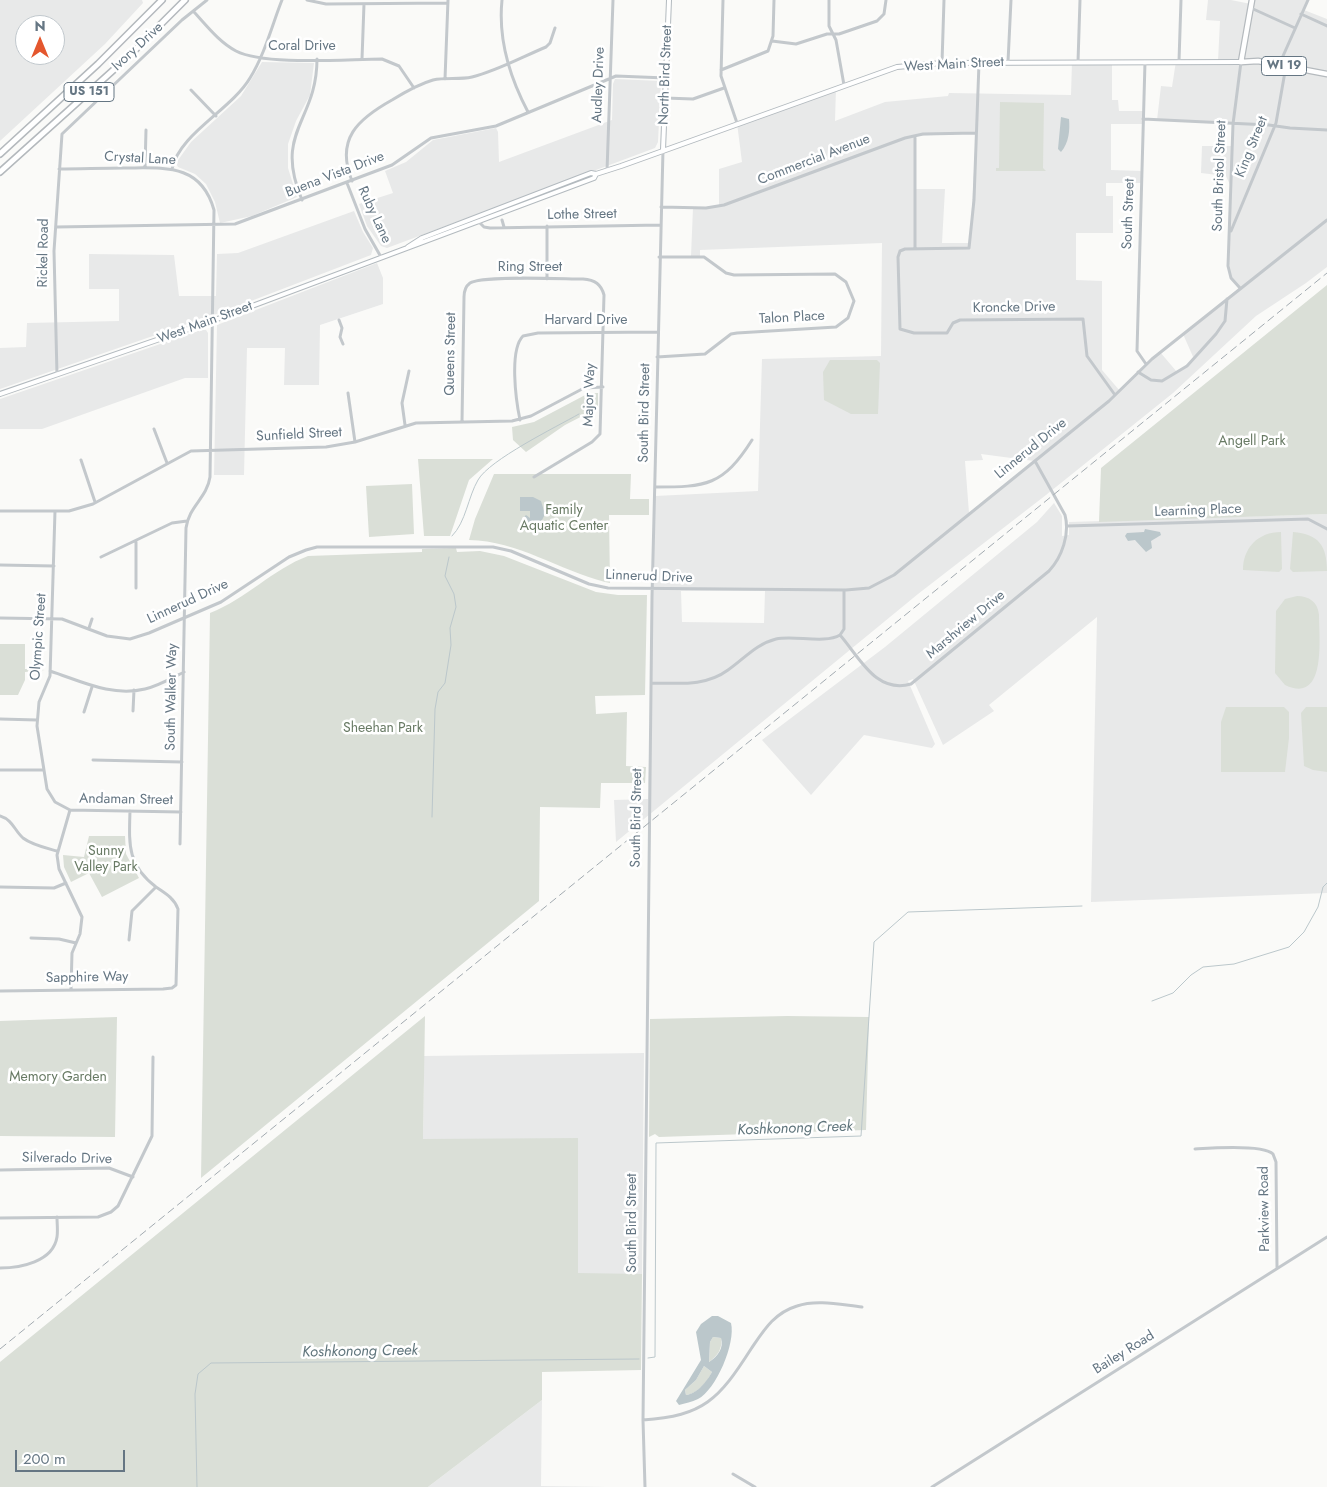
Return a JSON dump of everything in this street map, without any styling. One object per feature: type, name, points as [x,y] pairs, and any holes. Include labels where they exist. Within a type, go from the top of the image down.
[{"type":"highway","name":"US 151","points":[[0,154],[91,71],[162,0]]},
{"type":"highway","name":"US 151","points":[[0,172],[129,56],[184,0]]},
{"type":"main road","name":"North Bird Street","points":[[663,150],[669,0]]},
{"type":"main road","name":"WI 19","points":[[1252,0],[1241,62],[1279,65],[1327,74]]},
{"type":"main road","name":"West Main Street","points":[[408,247],[413,242],[436,232],[591,173],[596,174],[607,171],[737,123],[897,68],[942,63],[1241,62]]},
{"type":"main road","name":"West Main Street","points":[[0,394],[212,321],[594,178],[596,174]]},
{"type":"street","name":"Ivory Drive","points":[[63,132],[182,20],[207,0]]},
{"type":"street","points":[[172,169],[180,151],[242,90],[260,58],[282,0]]},
{"type":"street","points":[[307,0],[326,4],[448,1],[445,79]]},
{"type":"street","points":[[502,0],[502,35],[508,62],[528,112]]},
{"type":"street","name":"Audley Drive","points":[[607,171],[613,0]]},
{"type":"street","points":[[722,0],[721,70],[724,88],[737,123]]},
{"type":"street","points":[[721,70],[768,51],[772,41],[774,0]]},
{"type":"street","points":[[829,0],[829,26],[836,40],[844,85]]},
{"type":"street","points":[[772,41],[796,44],[847,32],[883,17],[886,0]]},
{"type":"street","points":[[942,63],[944,0]]},
{"type":"street","points":[[1008,62],[1011,0]]},
{"type":"street","points":[[1078,62],[1080,0]]},
{"type":"street","points":[[1179,61],[1181,0]]},
{"type":"street","points":[[1279,65],[1308,0]]},
{"type":"street","points":[[362,59],[364,4]]},
{"type":"street","points":[[1250,8],[1295,28]]},
{"type":"street","name":"Coral Drive","points":[[194,12],[228,46],[245,55],[260,58],[390,61],[405,72],[414,88]]},
{"type":"street","points":[[1302,14],[1327,26]]},
{"type":"street","name":"Ruby Lane","points":[[381,257],[365,229],[349,182],[346,159],[349,138],[354,128],[369,113],[414,88],[433,80],[473,77],[546,47],[550,43],[555,28]]},
{"type":"street","points":[[302,200],[293,177],[291,150],[296,130],[310,104],[315,89],[317,59]]},
{"type":"street","name":"South Street","points":[[1145,61],[1137,351],[1146,364]]},
{"type":"street","name":"South Bristol Street","points":[[1240,288],[1228,270],[1233,124],[1241,62]]},
{"type":"street","points":[[915,136],[915,249],[969,248],[979,63]]},
{"type":"street","name":"King Street","points":[[1229,234],[1275,125],[1286,66]]},
{"type":"street","name":"Buena Vista Drive","points":[[56,227],[215,226],[245,222],[392,165],[431,138],[496,126],[610,79],[622,76],[666,78]]},
{"type":"street","points":[[665,98],[693,99],[724,88]]},
{"type":"street","points":[[191,90],[216,116]]},
{"type":"street","points":[[1143,119],[1275,125],[1290,128],[1327,130]]},
{"type":"street","points":[[145,168],[146,130]]},
{"type":"street","name":"Rickel Road","points":[[57,375],[54,262],[60,140],[63,132]]},
{"type":"street","name":"Commercial Avenue","points":[[660,207],[706,208],[724,205],[897,140],[915,136],[976,133]]},
{"type":"street","name":"South Bird Street","points":[[645,1487],[643,1420],[652,589],[660,207],[663,150]]},
{"type":"street","name":"Crystal Lane","points":[[59,169],[172,169],[193,177],[207,192],[214,210],[212,321]]},
{"type":"street","points":[[502,220],[504,227]]},
{"type":"street","name":"Linnerud Drive","points":[[0,618],[67,620],[106,636],[130,639],[149,633],[230,597],[289,557],[317,548],[487,546],[511,551],[599,586],[652,589],[844,590],[869,588],[888,579],[1115,395],[1146,364],[1327,220]]},
{"type":"street","name":"Lothe Street","points":[[479,222],[485,227],[660,225]]},
{"type":"street","points":[[547,226],[547,279]]},
{"type":"street","name":"Kroncke Drive","points":[[915,249],[900,252],[898,257],[901,330],[915,333],[947,333],[953,323],[962,320],[1083,319],[1086,356],[1115,395]]},
{"type":"street","name":"Talon Place","points":[[657,357],[705,354],[731,334],[737,332],[836,327],[848,318],[854,301],[846,282],[835,274],[734,275],[726,273],[704,257],[659,257]]},
{"type":"street","name":"Ring Street","points":[[467,287],[472,282],[482,280],[588,279],[596,282]]},
{"type":"street","name":"Major Way","points":[[534,477],[597,438],[602,427],[604,295],[602,287],[596,282]]},
{"type":"street","name":"Queens Street","points":[[462,422],[464,297],[467,287]]},
{"type":"street","points":[[1138,372],[1151,380],[1162,381],[1187,366],[1225,321],[1227,299]]},
{"type":"street","points":[[340,320],[342,328],[340,337],[343,344]]},
{"type":"street","name":"South Walker Way","points":[[180,844],[186,521],[192,507],[207,491],[210,477],[212,321]]},
{"type":"street","name":"Harvard Drive","points":[[520,420],[516,394],[519,341],[528,334],[658,332]]},
{"type":"street","points":[[405,425],[402,403],[409,371]]},
{"type":"street","name":"Sunfield Street","points":[[0,511],[80,509],[191,451],[326,447],[355,442],[405,425],[520,420],[579,390],[602,387]]},
{"type":"street","points":[[348,393],[355,442]]},
{"type":"street","points":[[154,429],[167,463]]},
{"type":"street","points":[[655,487],[692,486],[714,480],[740,460],[752,440]]},
{"type":"street","points":[[81,460],[95,502]]},
{"type":"street","points":[[1034,461],[1065,515],[1067,526]]},
{"type":"street","name":"Olympic Street","points":[[55,511],[54,566],[50,618],[50,671],[46,689],[40,702],[37,720],[43,770],[50,796],[61,807],[70,810]]},
{"type":"street","name":"Learning Place","points":[[1067,526],[1308,520],[1327,529]]},
{"type":"street","points":[[101,557],[136,542],[172,523],[186,521]]},
{"type":"street","name":"Marshview Drive","points":[[840,635],[876,678],[894,687],[911,684],[1048,571],[1060,556],[1067,526]]},
{"type":"street","points":[[136,542],[136,588]]},
{"type":"street","points":[[0,565],[54,566]]},
{"type":"street","points":[[651,683],[691,684],[711,680],[728,671],[756,648],[777,639],[831,638],[840,635],[844,629],[844,590]]},
{"type":"street","points":[[89,628],[92,619]]},
{"type":"street","points":[[50,671],[92,687],[134,690],[146,689],[184,672]]},
{"type":"street","points":[[84,712],[92,687]]},
{"type":"street","points":[[132,712],[134,690]]},
{"type":"street","points":[[0,719],[37,720]]},
{"type":"street","points":[[93,760],[182,762]]},
{"type":"street","points":[[0,770],[43,770]]},
{"type":"street","points":[[70,810],[57,851],[57,864],[82,917],[81,930],[72,953],[71,990]]},
{"type":"street","name":"Andaman Street","points":[[70,810],[181,812]]},
{"type":"street","points":[[130,811],[131,854],[138,868],[156,887],[132,911],[130,940]]},
{"type":"street","points":[[0,816],[10,821],[22,837],[28,841],[57,851]]},
{"type":"street","points":[[0,887],[54,888],[66,883]]},
{"type":"street","name":"Sapphire Way","points":[[0,991],[163,989],[174,986],[178,979],[178,908],[174,900],[156,887]]},
{"type":"street","points":[[31,938],[59,939],[76,943]]},
{"type":"street","points":[[0,1218],[93,1217],[107,1214],[121,1201],[153,1131],[153,1057]]},
{"type":"street","name":"Parkview Road","points":[[1195,1148],[1240,1148],[1269,1151],[1275,1157],[1277,1269]]},
{"type":"street","name":"Silverado Drive","points":[[0,1170],[109,1168],[133,1177]]},
{"type":"street","points":[[0,1268],[25,1267],[51,1250],[57,1239],[57,1217]]},
{"type":"street","name":"Bailey Road","points":[[932,1487],[1327,1237]]},
{"type":"street","points":[[643,1420],[681,1415],[708,1403],[721,1391],[764,1329],[774,1318],[785,1311],[805,1304],[862,1307]]},
{"type":"street","points":[[733,1474],[755,1487]]},
{"type":"shaded area","points":[[0,0],[142,0],[143,3],[105,44],[0,141]]},
{"type":"shaded area","points":[[1208,0],[1231,0],[1251,4],[1252,0],[1308,0],[1304,10],[1327,19],[1327,267],[1256,316],[1173,393],[918,594],[616,842],[614,800],[648,799],[655,496],[758,491],[762,359],[881,356],[882,243],[700,250],[700,256],[691,256],[693,208],[719,206],[719,169],[742,162],[737,123],[836,88],[835,121],[885,102],[948,96],[949,93],[1071,95],[1072,62],[1112,62],[1112,100],[1118,100],[1119,111],[1144,111],[1143,124],[1111,124],[1111,170],[1142,171],[1142,183],[1106,183],[1106,196],[1113,196],[1113,233],[1076,233],[1076,280],[1102,281],[1102,370],[1120,391],[1160,352],[1177,372],[1194,359],[1183,334],[1239,288],[1229,274],[1231,187],[1226,176],[1201,173],[1202,146],[1232,146],[1233,124],[1157,120],[1161,86],[1172,87],[1176,61],[1218,61],[1220,21],[1206,20]],"holes":[[[976,133],[970,243],[942,243],[945,189],[915,189],[915,136]],[[981,454],[1034,461],[969,513],[965,461],[983,460]],[[681,591],[765,591],[764,623],[682,622]]]},
{"type":"shaded area","points":[[262,62],[314,63],[310,95],[296,121],[288,144],[288,168],[297,197],[252,216],[220,223],[215,202],[206,184],[195,174],[178,167],[176,163],[191,142],[241,96]]},
{"type":"shaded area","points":[[615,79],[661,81],[658,142],[655,148],[387,248],[381,246],[367,226],[359,204],[393,193],[385,171],[406,162],[433,140],[496,128],[498,132],[499,162],[612,120],[613,84]]},
{"type":"shaded area","points":[[1061,117],[1069,119],[1069,128],[1067,141],[1061,152],[1058,149]]},
{"type":"shaded area","points":[[354,211],[363,232],[373,248],[371,255],[225,311],[0,389],[0,348],[26,347],[27,323],[119,321],[119,289],[89,289],[89,254],[174,255],[179,296],[216,296],[217,254],[238,253]]},
{"type":"shaded area","points":[[377,263],[383,278],[383,304],[320,325],[319,385],[284,385],[285,348],[247,348],[244,475],[214,475],[217,325]]},
{"type":"shaded area","points":[[201,330],[206,330],[208,333],[208,378],[185,378],[42,429],[0,429],[0,399]]},
{"type":"shaded area","points":[[520,497],[533,497],[541,501],[545,514],[542,520],[534,525],[521,520],[526,515],[530,518],[530,511],[520,511]]},
{"type":"shaded area","points":[[1054,503],[1062,516],[1062,536],[1069,535],[1069,522],[1327,514],[1327,893],[1091,902],[1097,617],[989,705],[994,711],[943,745],[913,679],[908,681],[935,744],[932,748],[864,735],[811,795],[762,740],[885,647],[1037,522]]},
{"type":"shaded area","points":[[1145,529],[1160,532],[1161,535],[1151,541],[1152,548],[1146,552],[1135,540],[1128,541],[1125,536],[1127,533],[1144,532]]},
{"type":"shaded area","points":[[644,1053],[642,1274],[577,1274],[423,1140],[424,1056]]},
{"type":"shaded area","points":[[712,1316],[718,1316],[731,1323],[732,1332],[728,1353],[718,1376],[705,1394],[696,1400],[679,1405],[676,1401],[701,1360],[696,1332],[701,1324]],"holes":[[[713,1337],[721,1338],[722,1345],[718,1354],[709,1362],[710,1342]],[[704,1366],[712,1372],[710,1376],[698,1390],[686,1395],[685,1390],[696,1380]]]},
{"type":"shaded area","points":[[542,1400],[541,1486],[607,1487],[428,1487]]},
{"type":"green space","points":[[1000,102],[1044,103],[1043,168],[1046,171],[996,171],[996,168],[999,168]]},
{"type":"green space","name":"Angell Park","points":[[1327,285],[1327,514],[1099,522],[1101,468]]},
{"type":"green space","points":[[830,360],[877,360],[880,363],[878,414],[851,414],[824,400],[823,372]]},
{"type":"green space","points":[[589,393],[598,393],[598,408],[565,425],[526,452],[513,440],[512,427],[534,422]]},
{"type":"green space","points":[[418,459],[493,459],[469,480],[450,536],[424,536]]},
{"type":"green space","name":"Family Aquatic Center","points":[[494,474],[631,474],[630,499],[649,499],[649,515],[609,515],[610,583],[605,582],[504,545],[469,540],[475,519]]},
{"type":"green space","points":[[412,484],[414,534],[369,537],[366,486]]},
{"type":"green space","points":[[1281,532],[1282,569],[1279,572],[1243,570],[1246,555],[1253,543],[1265,535]]},
{"type":"green space","points":[[1293,532],[1309,535],[1320,543],[1327,562],[1327,571],[1293,572],[1290,569]]},
{"type":"green space","name":"Sheehan Park","points":[[456,548],[457,552],[480,551],[504,556],[596,592],[618,595],[647,595],[645,695],[595,696],[596,714],[627,712],[626,766],[646,767],[645,783],[601,783],[600,808],[540,807],[539,901],[201,1178],[210,613],[236,600],[283,568],[308,556],[422,552],[422,549]]},
{"type":"green space","points":[[1297,596],[1305,597],[1315,603],[1319,615],[1320,638],[1318,666],[1314,678],[1308,686],[1299,689],[1285,685],[1275,673],[1276,611],[1285,599]]},
{"type":"green space","points":[[0,644],[25,644],[25,669],[45,670],[25,672],[25,680],[18,695],[0,695]]},
{"type":"green space","points":[[1226,707],[1284,707],[1289,712],[1289,738],[1285,772],[1221,772],[1221,722]]},
{"type":"green space","points":[[1306,707],[1327,707],[1327,772],[1313,770],[1304,766],[1301,713]]},
{"type":"green space","name":"Sunny Valley Park","points":[[89,836],[125,836],[126,854],[139,878],[102,897],[89,873],[71,882],[64,867],[63,855],[84,857]]},
{"type":"green space","points":[[425,1016],[423,1139],[578,1138],[578,1273],[642,1274],[641,1370],[542,1372],[542,1400],[428,1487],[0,1487],[0,1362]]},
{"type":"green space","points":[[787,1016],[869,1017],[866,1130],[659,1137],[655,1134],[649,1137],[650,1019]]},
{"type":"green space","name":"Memory Garden","points":[[117,1017],[115,1137],[0,1136],[0,1021]]},
{"type":"green space","points":[[713,1337],[721,1338],[721,1346],[717,1355],[709,1362],[710,1342]]},
{"type":"green space","points":[[704,1366],[712,1372],[710,1376],[698,1390],[686,1395],[685,1390],[696,1380]]},
{"type":"waterway","points":[[452,536],[461,524],[478,480],[485,472],[524,444],[579,414]]},
{"type":"waterway","points":[[432,817],[435,709],[438,692],[445,683],[451,645],[450,628],[456,607],[454,594],[445,576],[449,557]]},
{"type":"waterway","points":[[1152,1001],[1173,993],[1191,975],[1203,967],[1234,964],[1289,947],[1304,932],[1318,907],[1323,887],[1327,883]]},
{"type":"waterway","name":"Koshkonong Creek","points":[[648,1358],[655,1357],[656,1143],[861,1136],[874,942],[908,912],[1082,906]]},
{"type":"waterway","name":"Koshkonong Creek","points":[[197,1487],[195,1394],[198,1374],[211,1363],[639,1359]]},
{"type":"railway","points":[[0,1349],[1327,273]]}]
